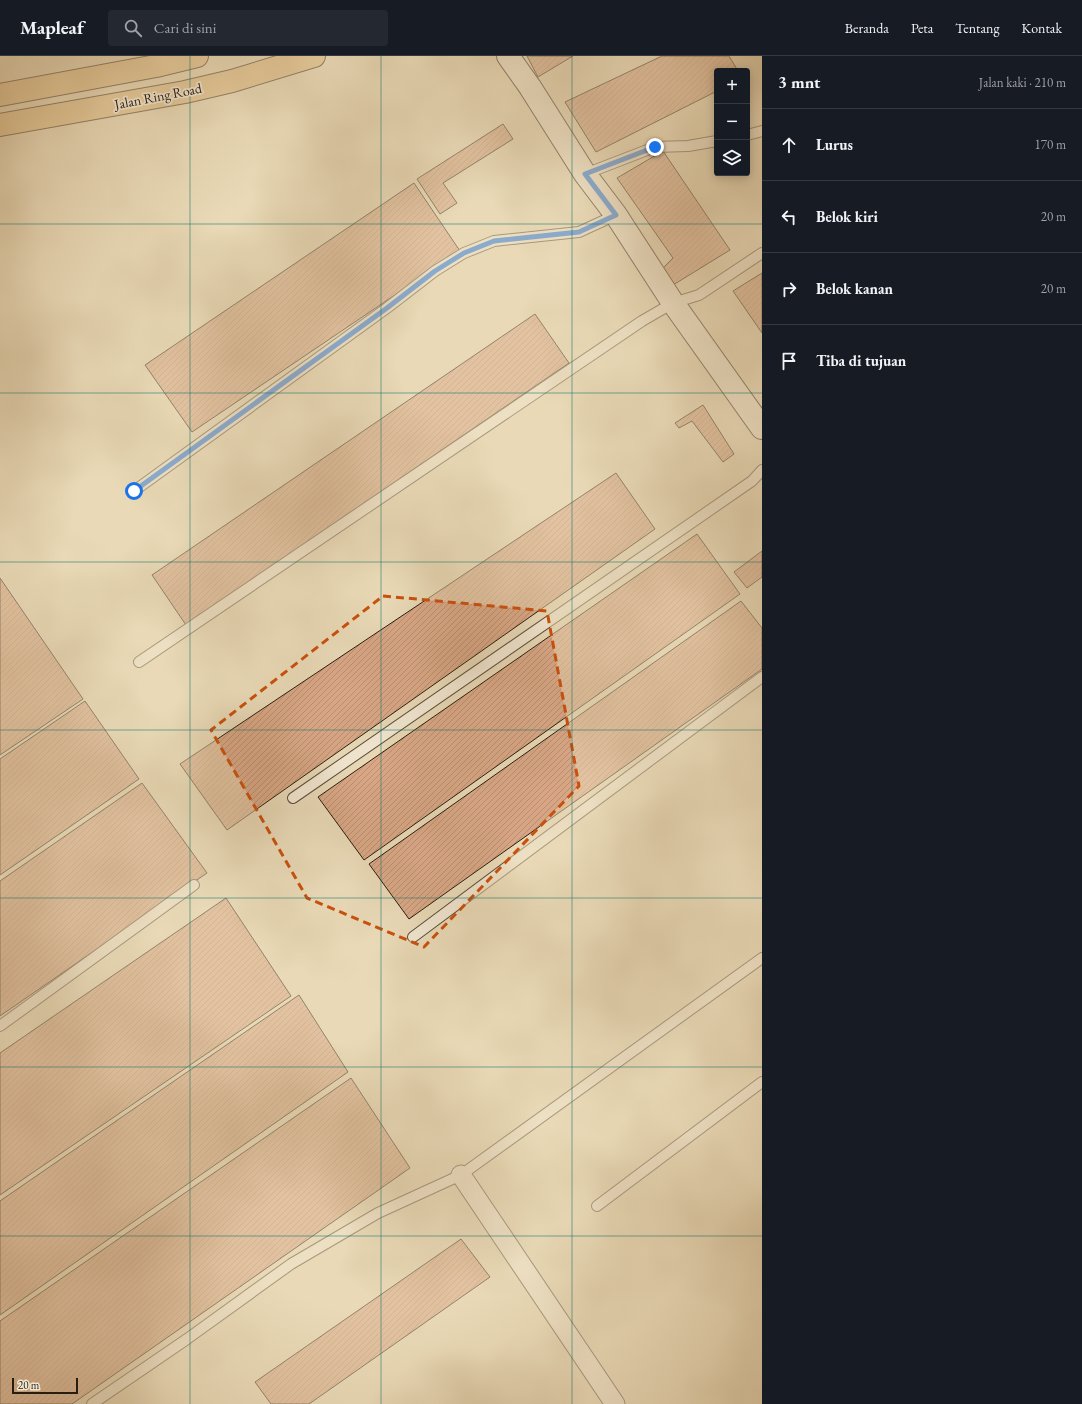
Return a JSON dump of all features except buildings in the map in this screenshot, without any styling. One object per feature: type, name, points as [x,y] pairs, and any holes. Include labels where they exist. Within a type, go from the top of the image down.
[{"type":"highway","points":[[0,95],[156,66],[197,56]]},
{"type":"highway","name":"Jalan Ring Road","points":[[0,125],[185,92],[232,81],[314,56]]},
{"type":"street","points":[[508,56],[530,87],[585,174],[616,215],[672,303],[762,428]]},
{"type":"street","points":[[461,1175],[615,1404]]},
{"type":"lane","points":[[750,134],[762,132]]},
{"type":"lane","points":[[585,174],[655,147],[688,146],[714,142]]},
{"type":"lane","points":[[134,491],[387,308],[435,271],[464,253],[494,241],[579,232],[616,215]]},
{"type":"lane","points":[[139,662],[642,321],[672,303],[699,295],[762,253]]},
{"type":"lane","points":[[293,798],[752,481],[762,470]]},
{"type":"lane","points":[[413,937],[762,677]]},
{"type":"lane","points":[[0,1026],[194,885]]},
{"type":"lane","points":[[92,1404],[187,1339],[291,1264],[378,1213],[461,1175],[762,958]]},
{"type":"lane","points":[[597,1206],[762,1082]]},
{"type":"highlighted area","points":[[383,596],[547,611],[579,786],[424,947],[307,898],[211,730]]},
{"type":"route","points":[[134,491],[387,308],[435,271],[464,253],[494,241],[579,232],[616,215],[585,174],[655,147]]}]
